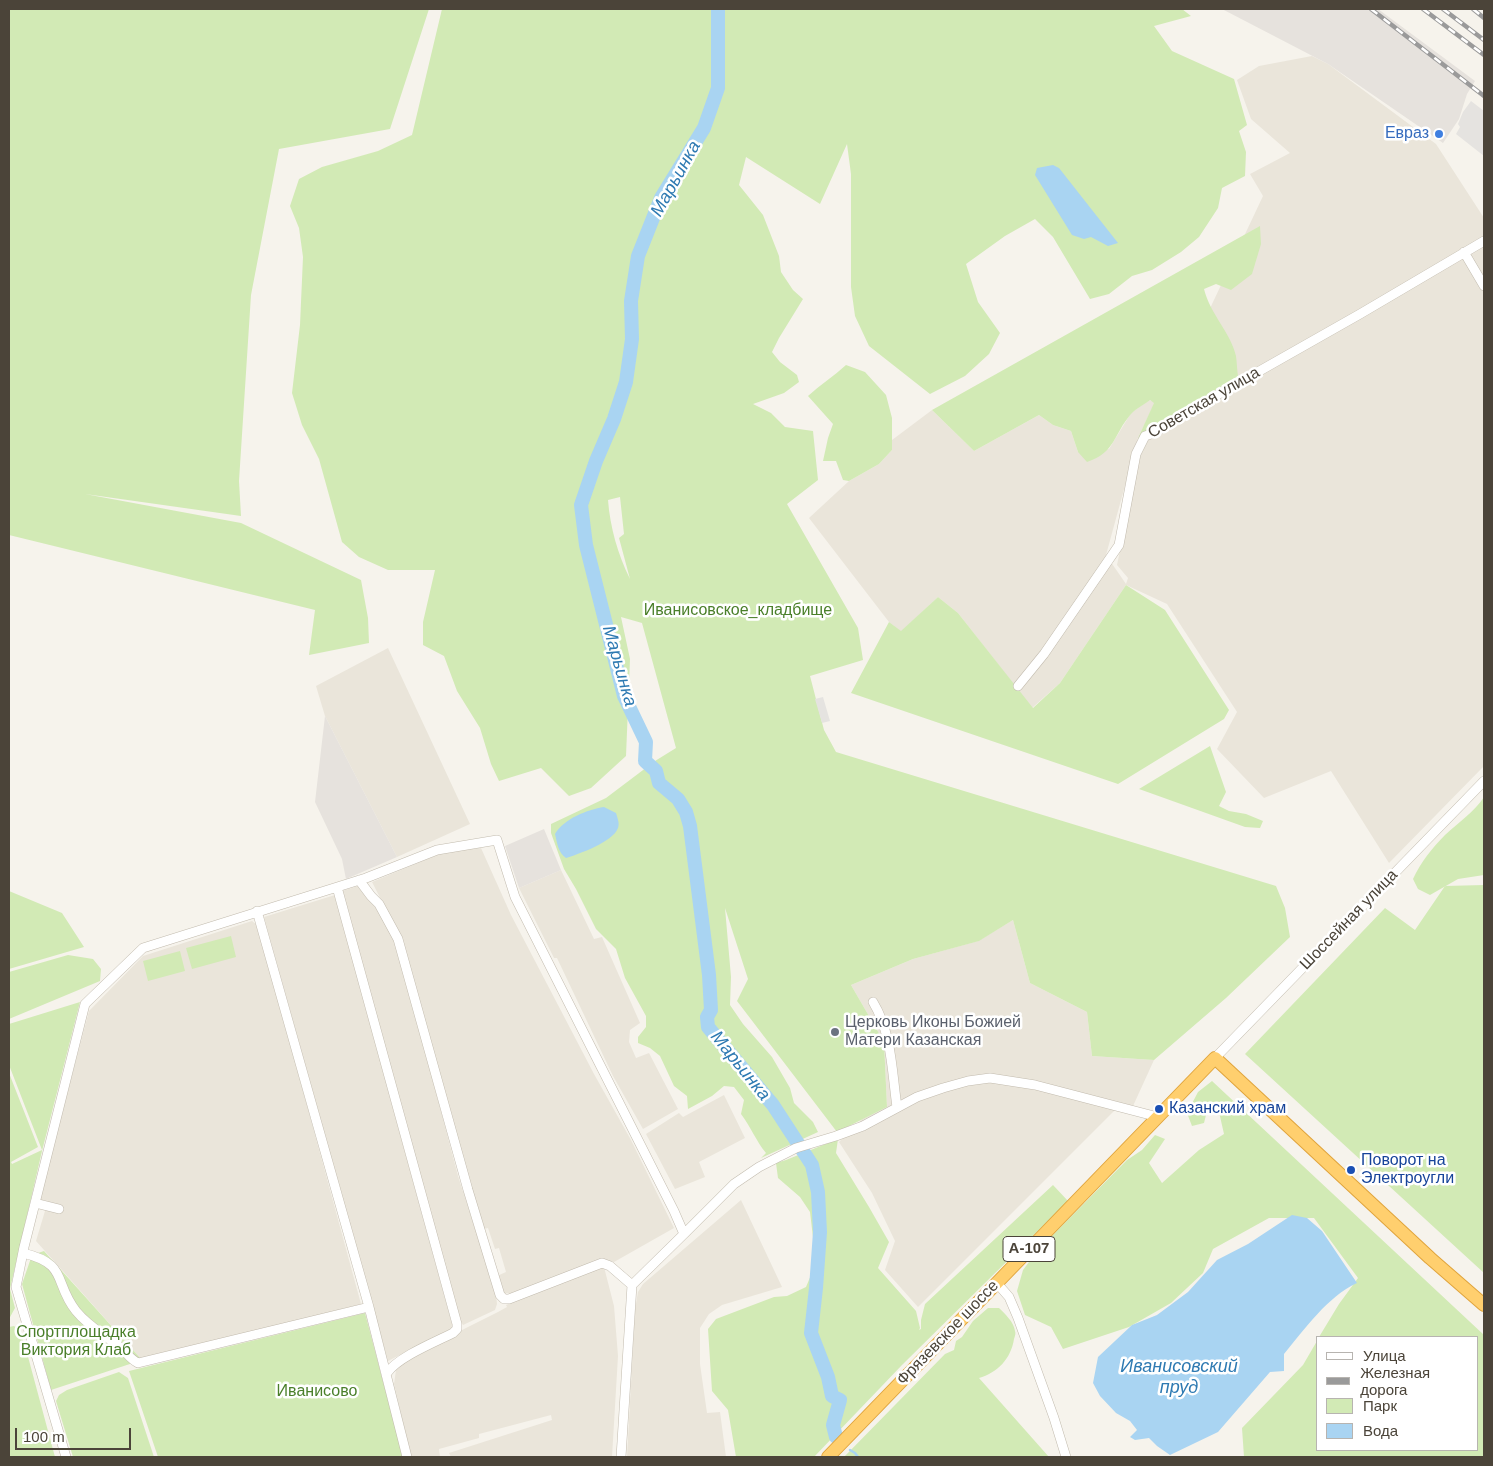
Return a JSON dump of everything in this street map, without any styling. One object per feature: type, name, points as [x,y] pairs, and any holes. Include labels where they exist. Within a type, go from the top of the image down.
[{"type":"highway","name":"Фрязевское шоссе","points":[[828,1457],[1215,1058]]},
{"type":"highway","points":[[1215,1058],[1430,1258],[1484,1305]]},
{"type":"street","name":"Советская улица","points":[[1018,686],[1044,654],[1119,545],[1136,454],[1145,436],[1360,314],[1484,240]]},
{"type":"street","points":[[1464,252],[1484,286]]},
{"type":"street","name":"Шоссейная улица","points":[[1215,1058],[1484,781]]},
{"type":"street","points":[[66,1457],[16,1287],[85,1004],[143,948],[359,880],[436,850],[497,840],[515,897],[684,1234]]},
{"type":"street","points":[[359,880],[379,904],[398,939],[457,1154],[500,1295],[504,1299],[509,1299],[602,1263],[610,1266],[632,1285]]},
{"type":"street","points":[[337,887],[457,1324],[457,1329],[453,1333],[401,1360],[391,1367],[387,1373]]},
{"type":"street","points":[[257,911],[369,1307],[407,1457]]},
{"type":"street","points":[[874,1002],[888,1040],[897,1107]]},
{"type":"street","points":[[621,1457],[632,1285],[734,1184],[759,1167],[800,1147],[862,1126],[917,1097],[968,1081],[990,1078],[1035,1085],[1158,1117]]},
{"type":"street","points":[[35,1203],[60,1207]]},
{"type":"street","points":[[23,1253],[45,1260],[54,1267],[75,1310],[88,1325],[138,1363],[369,1307]]},
{"type":"street","points":[[996,1282],[1009,1297],[1018,1318],[1066,1457]]},
{"type":"shaded area","points":[[1222,9],[1378,9],[1475,81],[1467,94],[1459,119],[1443,143],[1328,64]]},
{"type":"shaded area","points":[[1312,56],[1328,64],[1436,144],[1484,218],[1484,766],[1389,863],[1331,771],[1264,798],[1217,749],[1237,712],[1167,604],[1126,585],[1060,683],[1032,708],[958,613],[938,597],[901,632],[889,622],[809,518],[849,481],[879,464],[892,450],[892,440],[932,410],[974,451],[1039,415],[1053,425],[1071,431],[1078,452],[1109,449],[1131,413],[1149,400],[1155,402],[1138,438],[1106,555],[1126,584],[1128,578],[1117,565],[1139,459],[1263,196],[1250,174],[1290,153],[1251,119],[1237,80],[1259,66]]},
{"type":"shaded area","points":[[1471,101],[1484,111],[1484,156],[1456,134],[1460,127],[1458,124],[1463,112]]},
{"type":"shaded area","points":[[388,648],[470,824],[397,857],[325,716],[316,686]]},
{"type":"shaded area","points":[[823,697],[830,721],[822,723],[815,699]]},
{"type":"shaded area","points":[[325,716],[397,857],[346,879],[342,859],[315,802]]},
{"type":"shaded area","points":[[544,829],[561,870],[519,888],[505,846]]},
{"type":"shaded area","points":[[481,848],[511,915],[594,1074],[631,1140],[674,1228],[614,1262],[605,1260],[510,1296],[509,1293],[503,1294],[497,1276],[506,1272],[499,1248],[495,1249],[488,1228],[484,1229],[460,1158],[396,929],[372,882],[449,850]]},
{"type":"shaded area","points":[[561,870],[594,939],[602,937],[640,1023],[630,1030],[629,1042],[636,1058],[649,1053],[678,1109],[643,1129],[613,1076],[557,958],[554,958],[519,888]]},
{"type":"shaded area","points":[[358,886],[378,908],[395,936],[458,1176],[496,1294],[497,1304],[495,1310],[463,1325],[452,1292],[342,891]]},
{"type":"shaded area","points":[[335,895],[453,1328],[388,1361],[264,917]]},
{"type":"shaded area","points":[[1013,920],[1030,983],[1087,1012],[1092,1056],[1154,1060],[1133,1106],[1122,1103],[918,1307],[885,1270],[895,1241],[872,1193],[839,1142],[862,1119],[887,1107],[884,1042],[851,985],[913,959],[978,941]]},
{"type":"shaded area","points":[[252,921],[257,925],[268,962],[361,1304],[142,1360],[36,1241],[48,1201],[39,1200],[89,1011],[143,956]]},
{"type":"shaded area","points":[[724,1095],[745,1138],[699,1162],[705,1177],[675,1189],[646,1134],[679,1113],[683,1117]]},
{"type":"shaded area","points":[[741,1200],[782,1287],[722,1305],[709,1314],[700,1328],[700,1364],[707,1413],[720,1412],[726,1457],[627,1457],[635,1309],[638,1292],[643,1284]]},
{"type":"shaded area","points":[[604,1267],[614,1306],[618,1356],[612,1457],[451,1457],[449,1453],[552,1420],[551,1415],[479,1434],[479,1438],[439,1449],[440,1457],[411,1457],[394,1384],[398,1366],[507,1307],[506,1305]]},
{"type":"green space","points":[[9,9],[429,9],[390,129],[279,149],[251,295],[239,481],[241,516],[85,494],[241,523],[361,580],[368,618],[369,643],[309,655],[315,610],[9,535]]},
{"type":"green space","name":"Иванисовское_кладбище","points":[[442,9],[1182,9],[1191,16],[1154,26],[1172,51],[1234,79],[1247,125],[1239,131],[1246,152],[1245,176],[1222,188],[1218,208],[1199,237],[1181,252],[1152,270],[1132,276],[1109,294],[1090,299],[1053,237],[1035,219],[1005,236],[966,264],[978,302],[1000,333],[989,354],[965,376],[930,394],[869,346],[855,316],[851,287],[851,174],[847,144],[820,204],[746,157],[739,185],[763,215],[779,256],[781,272],[793,290],[803,299],[772,352],[780,362],[797,375],[799,382],[784,393],[753,404],[771,413],[785,427],[813,431],[818,480],[787,504],[858,628],[863,660],[810,676],[824,730],[836,752],[1276,886],[1285,908],[1290,937],[1226,998],[1154,1060],[1092,1056],[1087,1012],[1030,983],[1013,920],[979,941],[913,959],[851,985],[884,1042],[887,1107],[837,1132],[737,1001],[748,979],[725,908],[731,977],[730,1005],[743,1024],[772,1057],[790,1088],[794,1103],[813,1122],[818,1132],[761,1158],[766,1153],[741,1114],[744,1100],[734,1087],[724,1086],[712,1096],[688,1109],[687,1096],[674,1086],[660,1056],[650,1048],[638,1043],[638,1037],[646,1027],[646,1016],[625,978],[616,949],[596,929],[564,869],[551,833],[551,824],[606,798],[655,761],[676,748],[642,623],[621,617],[630,659],[626,756],[591,788],[569,796],[541,768],[499,781],[491,764],[480,728],[457,691],[444,656],[423,645],[423,622],[435,570],[388,570],[359,557],[342,542],[319,459],[302,425],[292,393],[300,325],[303,257],[299,228],[290,206],[299,179],[322,167],[378,151],[412,135]],"holes":[[[620,497],[624,534],[619,538],[630,579],[615,541],[608,500]]]},
{"type":"green space","points":[[1260,226],[1261,244],[1252,274],[1231,290],[1216,284],[1204,289],[1211,307],[1230,339],[1236,356],[1238,376],[1138,438],[1154,403],[1150,400],[1131,414],[1104,453],[1087,462],[1078,452],[1071,431],[1053,425],[1039,415],[974,451],[932,410]]},
{"type":"green space","points":[[846,365],[865,372],[886,395],[892,418],[892,450],[879,464],[849,481],[843,480],[836,461],[823,461],[833,424],[808,396]]},
{"type":"green space","points":[[1126,585],[1165,610],[1229,710],[1224,719],[1118,784],[851,693],[889,622],[901,631],[938,597],[958,613],[1033,708],[1060,683]]},
{"type":"green space","points":[[1210,746],[1226,792],[1219,806],[1229,811],[1246,814],[1263,821],[1260,828],[1245,827],[1139,789]]},
{"type":"green space","points":[[1484,797],[1484,875],[1458,879],[1430,895],[1418,889],[1413,879],[1427,856],[1445,835],[1471,812]]},
{"type":"green space","points":[[1484,885],[1484,1273],[1245,1054],[1385,908],[1415,930],[1445,886]]},
{"type":"green space","points":[[9,891],[62,913],[84,947],[9,969]]},
{"type":"green space","points":[[231,936],[236,957],[192,969],[186,948]]},
{"type":"green space","points":[[180,951],[185,971],[148,981],[143,961]]},
{"type":"green space","points":[[68,955],[93,959],[101,969],[100,981],[9,1019],[9,972]]},
{"type":"green space","points":[[80,1002],[42,1151],[10,1289],[15,1308],[9,1319],[9,1073],[38,1147],[11,1162],[12,1164],[42,1150],[9,1065],[9,1024]]},
{"type":"green space","points":[[1212,1081],[1484,1335],[1484,1457],[1244,1457],[1242,1428],[1303,1365],[1316,1343],[1316,1451],[1478,1451],[1478,1336],[1320,1336],[1358,1278],[1314,1218],[1269,1218],[1213,1249],[1203,1273],[1171,1303],[1129,1327],[1063,1349],[1051,1327],[1025,1315],[1017,1291],[1023,1270],[1038,1250],[1127,1160],[1142,1150],[1155,1135],[1165,1139],[1149,1163],[1162,1183],[1199,1150],[1224,1134],[1219,1112],[1207,1111],[1204,1123],[1192,1126],[1187,1113],[1198,1092]]},
{"type":"green space","points":[[838,1139],[836,1153],[889,1242],[878,1268],[916,1311],[919,1330],[921,1329],[925,1304],[1053,1185],[1068,1201],[902,1365],[814,1457],[736,1457],[728,1410],[712,1391],[708,1329],[716,1319],[774,1297],[787,1296],[806,1287],[816,1263],[810,1212],[800,1197],[778,1178],[776,1163]]},
{"type":"green space","name":"Спортплощадка Виктория Клаб","points":[[44,1251],[142,1360],[51,1390],[22,1284],[32,1255]]},
{"type":"green space","points":[[988,1308],[999,1308],[1011,1321],[1015,1334],[1010,1353],[1002,1364],[992,1373],[979,1378],[1049,1457],[844,1457],[945,1354],[954,1350],[956,1341],[962,1337],[973,1321]]},
{"type":"green space","name":"Иванисово","points":[[365,1313],[403,1457],[158,1457],[129,1371]]},
{"type":"green space","points":[[14,1326],[20,1331],[27,1353],[55,1457],[9,1457],[9,1327]]},
{"type":"green space","points":[[119,1372],[128,1378],[154,1457],[73,1457],[56,1401],[59,1395],[67,1390]]},
{"type":"water","points":[[1053,165],[1059,168],[1118,243],[1108,246],[1091,237],[1084,239],[1072,235],[1035,175],[1037,168]]},
{"type":"water","points":[[604,807],[616,813],[619,824],[615,833],[595,847],[566,858],[563,856],[557,844],[555,834],[559,828],[570,819]]},
{"type":"water","name":"Иванисовский пруд","points":[[1292,1215],[1307,1218],[1322,1231],[1357,1283],[1336,1296],[1317,1314],[1284,1354],[1284,1371],[1270,1372],[1218,1432],[1170,1455],[1149,1438],[1135,1440],[1130,1437],[1137,1430],[1130,1421],[1116,1413],[1100,1396],[1093,1383],[1098,1357],[1132,1325],[1157,1315],[1188,1292],[1217,1260],[1248,1244]]},
{"type":"waterway","name":"Марьинка","points":[[718,9],[718,88],[704,128],[661,198],[638,256],[631,301],[632,339],[626,382],[581,505],[586,545],[624,696],[646,742],[645,761],[656,771],[659,783],[678,799],[686,812],[690,826],[709,975],[711,1010],[707,1017],[708,1027],[773,1105],[812,1165],[818,1192],[820,1232],[811,1333],[828,1377],[832,1396],[840,1400],[833,1425],[836,1437]]},
{"type":"waterway","name":"Марьинка","points":[[850,1450],[858,1457]]},
{"type":"railway","points":[[1371,9],[1484,96]]},
{"type":"railway","points":[[1423,9],[1484,55]]},
{"type":"railway","points":[[1443,9],[1484,40]]},
{"type":"railway","points":[[1473,9],[1484,18]]},
{"type":"place","name":"Евраз","points":[[1439,134]]},
{"type":"place","name":"Церковь Иконы Божией Матери Казанская","points":[[835,1032]]},
{"type":"place","name":"Казанский храм","points":[[1159,1109]]},
{"type":"place","name":"Поворот на Электроугли","points":[[1351,1170]]}]
